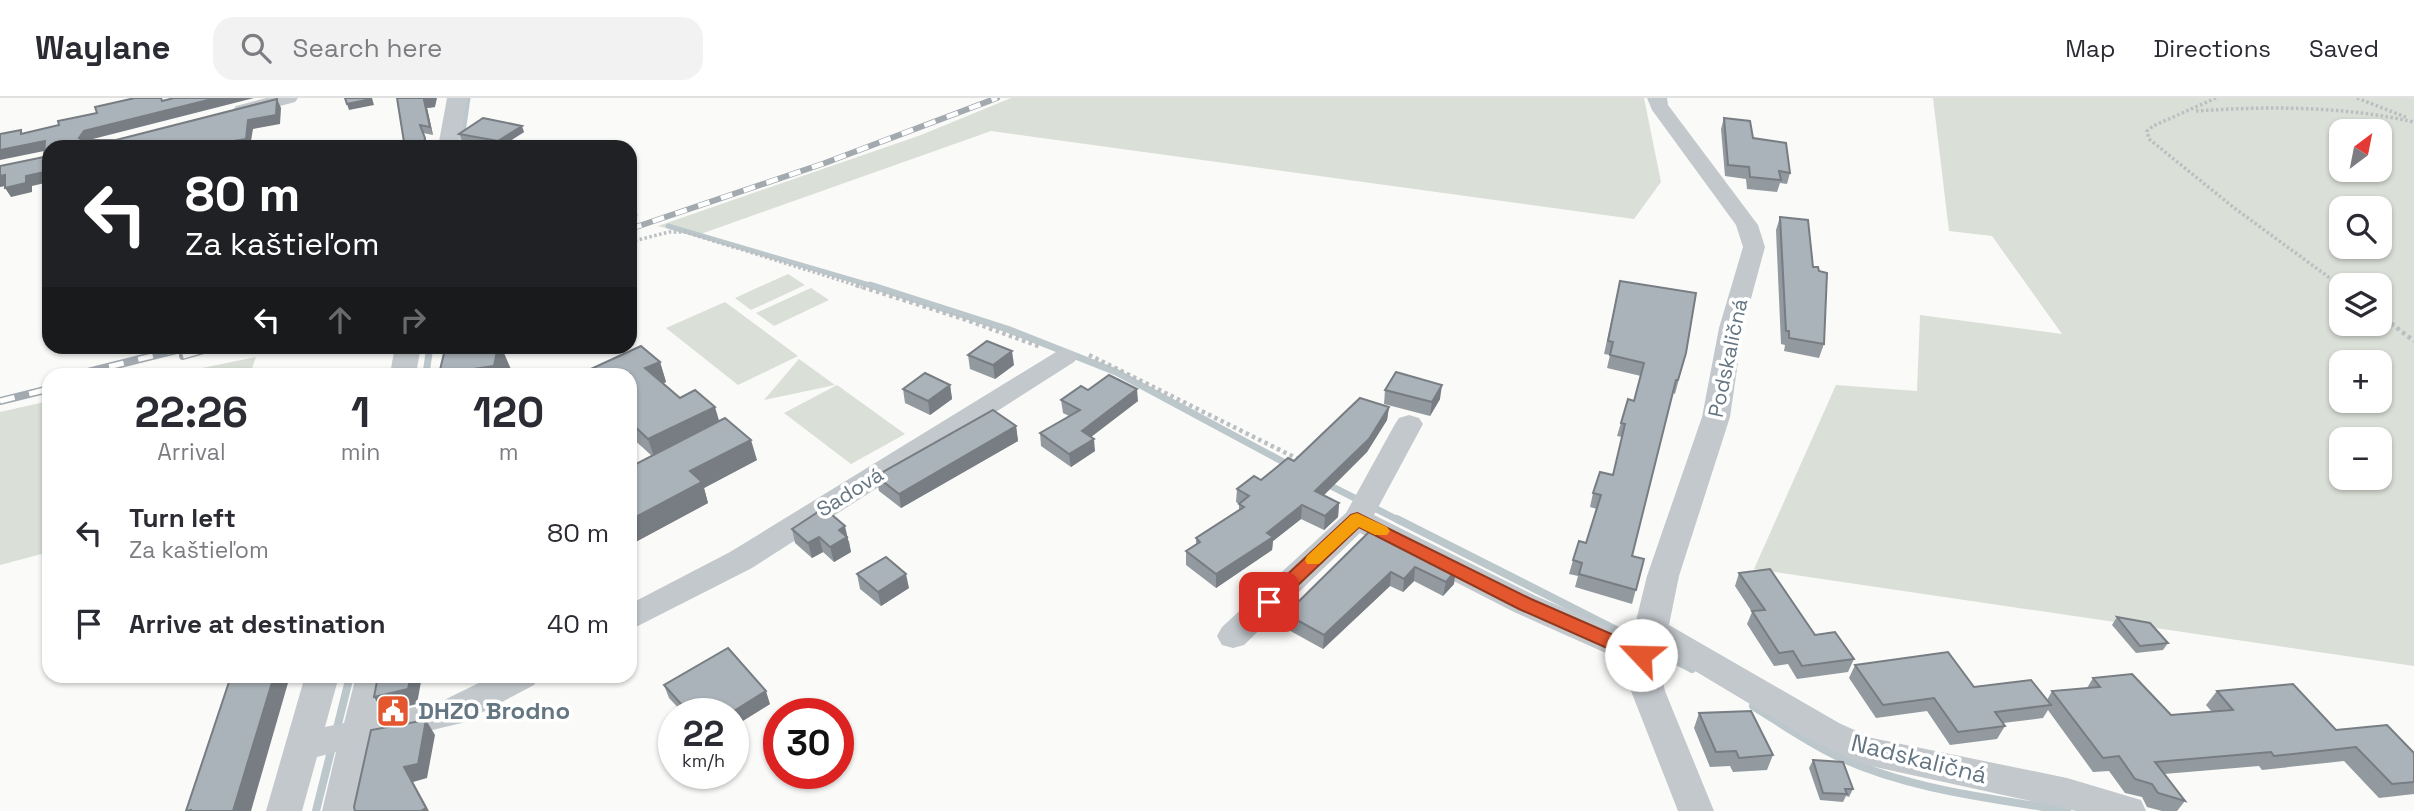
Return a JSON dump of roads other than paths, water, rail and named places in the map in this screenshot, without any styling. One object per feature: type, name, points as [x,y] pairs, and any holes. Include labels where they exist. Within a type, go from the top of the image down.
[{"type":"street","points":[[229,114],[288,98]]},
{"type":"street","points":[[449,140],[457,98]]},
{"type":"street","name":"Podskaličná","points":[[1657,98],[1658,106],[1688,142],[1747,225],[1754,247],[1731,328],[1716,417],[1663,576],[1646,643],[1648,691],[1696,811]]},
{"type":"street","name":"Sadová","points":[[637,614],[741,560],[1074,356]]},
{"type":"street","points":[[1233,636],[1363,507],[1409,424]]},
{"type":"street","name":"Nadskaličná","points":[[1363,507],[1525,604],[1646,643],[1763,693],[1827,733],[1866,751],[2067,793],[2128,811]]},
{"type":"street","points":[[323,683],[340,811]]},
{"type":"street","points":[[284,811],[368,683]]},
{"type":"street","points":[[332,741],[450,713],[508,683]]},
{"type":"waterway","points":[[462,140],[468,98]]},
{"type":"waterway","points":[[668,226],[876,287]]},
{"type":"waterway","points":[[870,285],[1007,329],[1116,372],[1289,465]]},
{"type":"waterway","points":[[427,368],[429,354]]},
{"type":"waterway","points":[[1325,483],[1400,521]]},
{"type":"waterway","points":[[1397,519],[1630,637]]},
{"type":"waterway","points":[[1653,649],[1692,669]]},
{"type":"waterway","points":[[336,732],[348,683]]},
{"type":"waterway","points":[[1753,706],[1796,734],[1868,769],[1952,792],[2067,811]]},
{"type":"waterway","points":[[316,811],[332,747]]},
{"type":"railway","points":[[637,227],[825,163],[997,98]]},
{"type":"railway","points":[[104,368],[160,354]]},
{"type":"railway","points":[[183,356],[190,354]]},
{"type":"railway","points":[[0,401],[42,391]]},
{"type":"place","name":"DHZO Brodno","points":[[393,711]]}]
